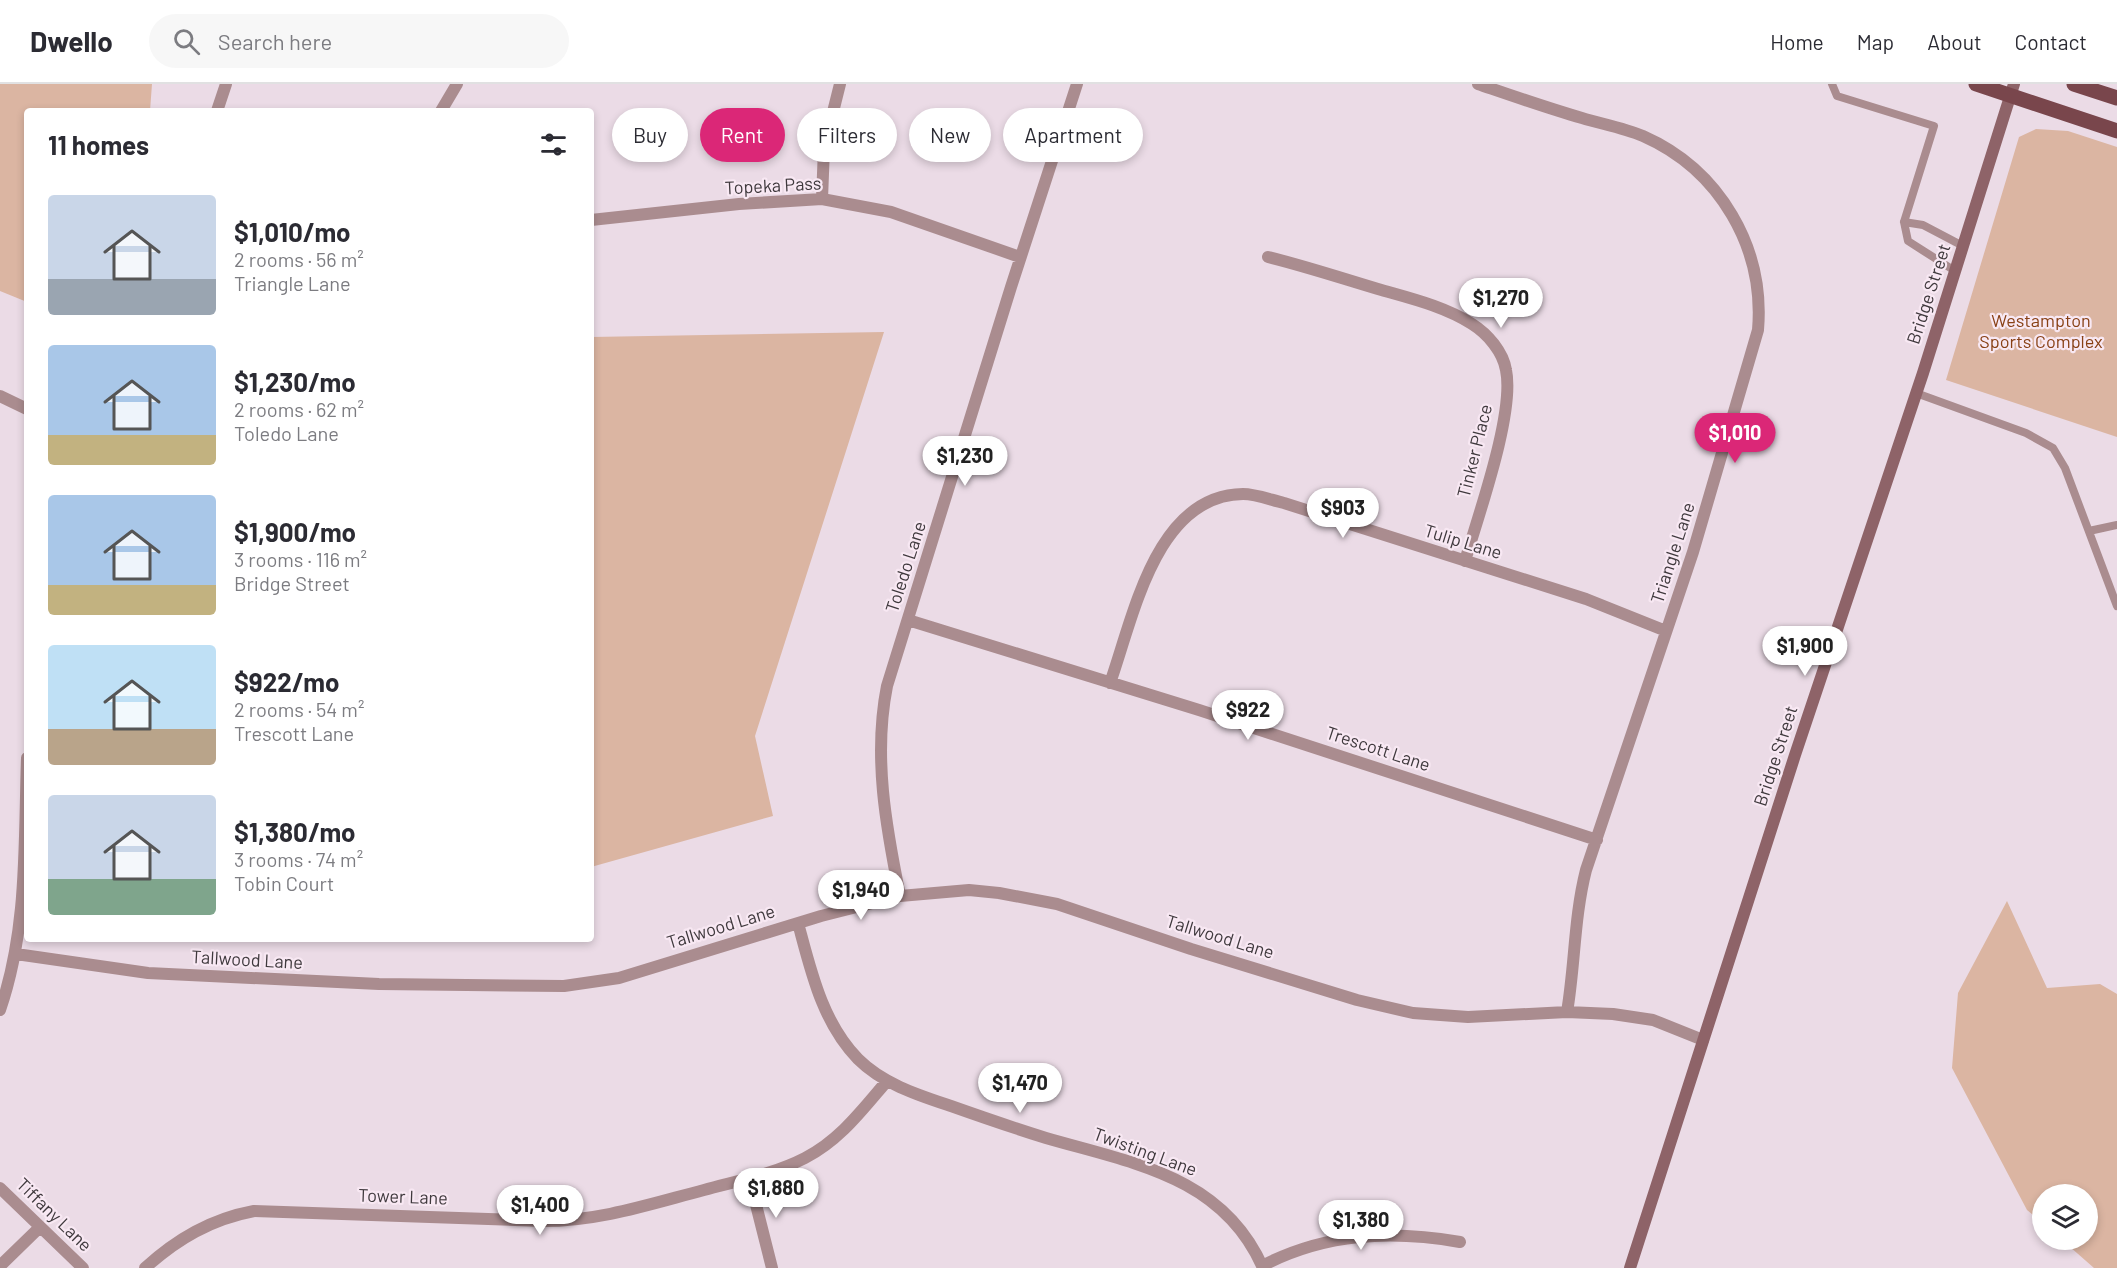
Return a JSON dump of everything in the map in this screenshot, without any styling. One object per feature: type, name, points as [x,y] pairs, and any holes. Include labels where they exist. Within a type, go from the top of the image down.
[{"type":"main road","points":[[1976,84],[2012,90],[2117,131]]},
{"type":"main road","points":[[2074,84],[2117,98]]},
{"type":"main road","name":"Bridge Street","points":[[1630,1268],[1916,393],[2012,90]]},
{"type":"street","points":[[218,108],[226,84]]},
{"type":"street","points":[[443,108],[457,84]]},
{"type":"street","points":[[822,199],[824,148],[840,84]]},
{"type":"street","name":"Toledo Lane","points":[[900,896],[882,783],[880,736],[887,686],[1020,258],[1077,84]]},
{"type":"street","name":"Triangle Lane","points":[[1478,84],[1642,136],[1664,147],[1692,167],[1717,192],[1742,232],[1751,256],[1761,304],[1758,330],[1666,631],[1580,892],[1567,1012]]},
{"type":"street","name":"Topeka Pass","points":[[594,220],[739,204],[822,199],[891,212],[1020,258]]},
{"type":"street","name":"Tinker Place","points":[[1268,257],[1435,306],[1472,324],[1488,336],[1499,352],[1506,370],[1508,390],[1502,429],[1465,561]]},
{"type":"street","points":[[0,396],[24,407]]},
{"type":"street","name":"Tulip Lane","points":[[1110,683],[1142,590],[1167,539],[1178,524],[1192,513],[1226,497],[1245,494],[1284,503],[1586,599],[1666,631]]},
{"type":"street","name":"Trescott Lane","points":[[908,620],[1406,776],[1597,840]]},
{"type":"street","points":[[0,1010],[16,954],[24,885]]},
{"type":"street","name":"Tallwood Lane","points":[[16,954],[148,973],[379,984],[564,986],[619,978],[798,923],[900,896],[969,890],[1057,904],[1191,949],[1357,999],[1413,1013],[1468,1017],[1567,1012],[1633,1016],[1653,1020],[1703,1040]]},
{"type":"street","name":"Twisting Lane","points":[[798,923],[816,989],[834,1027],[858,1059],[887,1081],[916,1094],[992,1120],[1154,1170],[1198,1190],[1233,1220],[1263,1267]]},
{"type":"street","name":"Tower Lane","points":[[145,1268],[196,1230],[214,1221],[254,1211],[569,1221],[620,1214],[784,1167],[822,1147],[852,1123],[887,1081]]},
{"type":"street","points":[[749,1177],[772,1268]]},
{"type":"street","name":"Tiffany Lane","points":[[0,1188],[83,1268]]},
{"type":"street","points":[[0,1266],[39,1228]]},
{"type":"street","points":[[1263,1267],[1305,1247],[1348,1237],[1387,1235],[1460,1242]]},
{"type":"lane","points":[[1832,84],[1837,96],[1934,126],[1904,222],[1908,241],[1955,271]]},
{"type":"lane","points":[[1904,222],[1923,225],[1963,246]]},
{"type":"lane","points":[[1916,393],[2026,433],[2053,448],[2066,468],[2115,594],[2117,606]]},
{"type":"lane","points":[[2089,531],[2117,525]]},
{"type":"green space","points":[[0,84],[152,84],[150,108],[24,108],[24,301],[0,291]]},
{"type":"green space","name":"Westampton Sports Complex","points":[[2036,129],[2068,131],[2117,147],[2117,437],[1946,380],[2019,137]]},
{"type":"green space","points":[[884,332],[755,736],[773,816],[594,866],[594,337]]},
{"type":"green space","points":[[2007,901],[2047,988],[2100,984],[2117,994],[2117,1268],[2094,1268],[2074,1250],[2098,1250],[2098,1184],[2032,1184],[2032,1214],[2027,1210],[1952,1068],[1958,993]]}]
